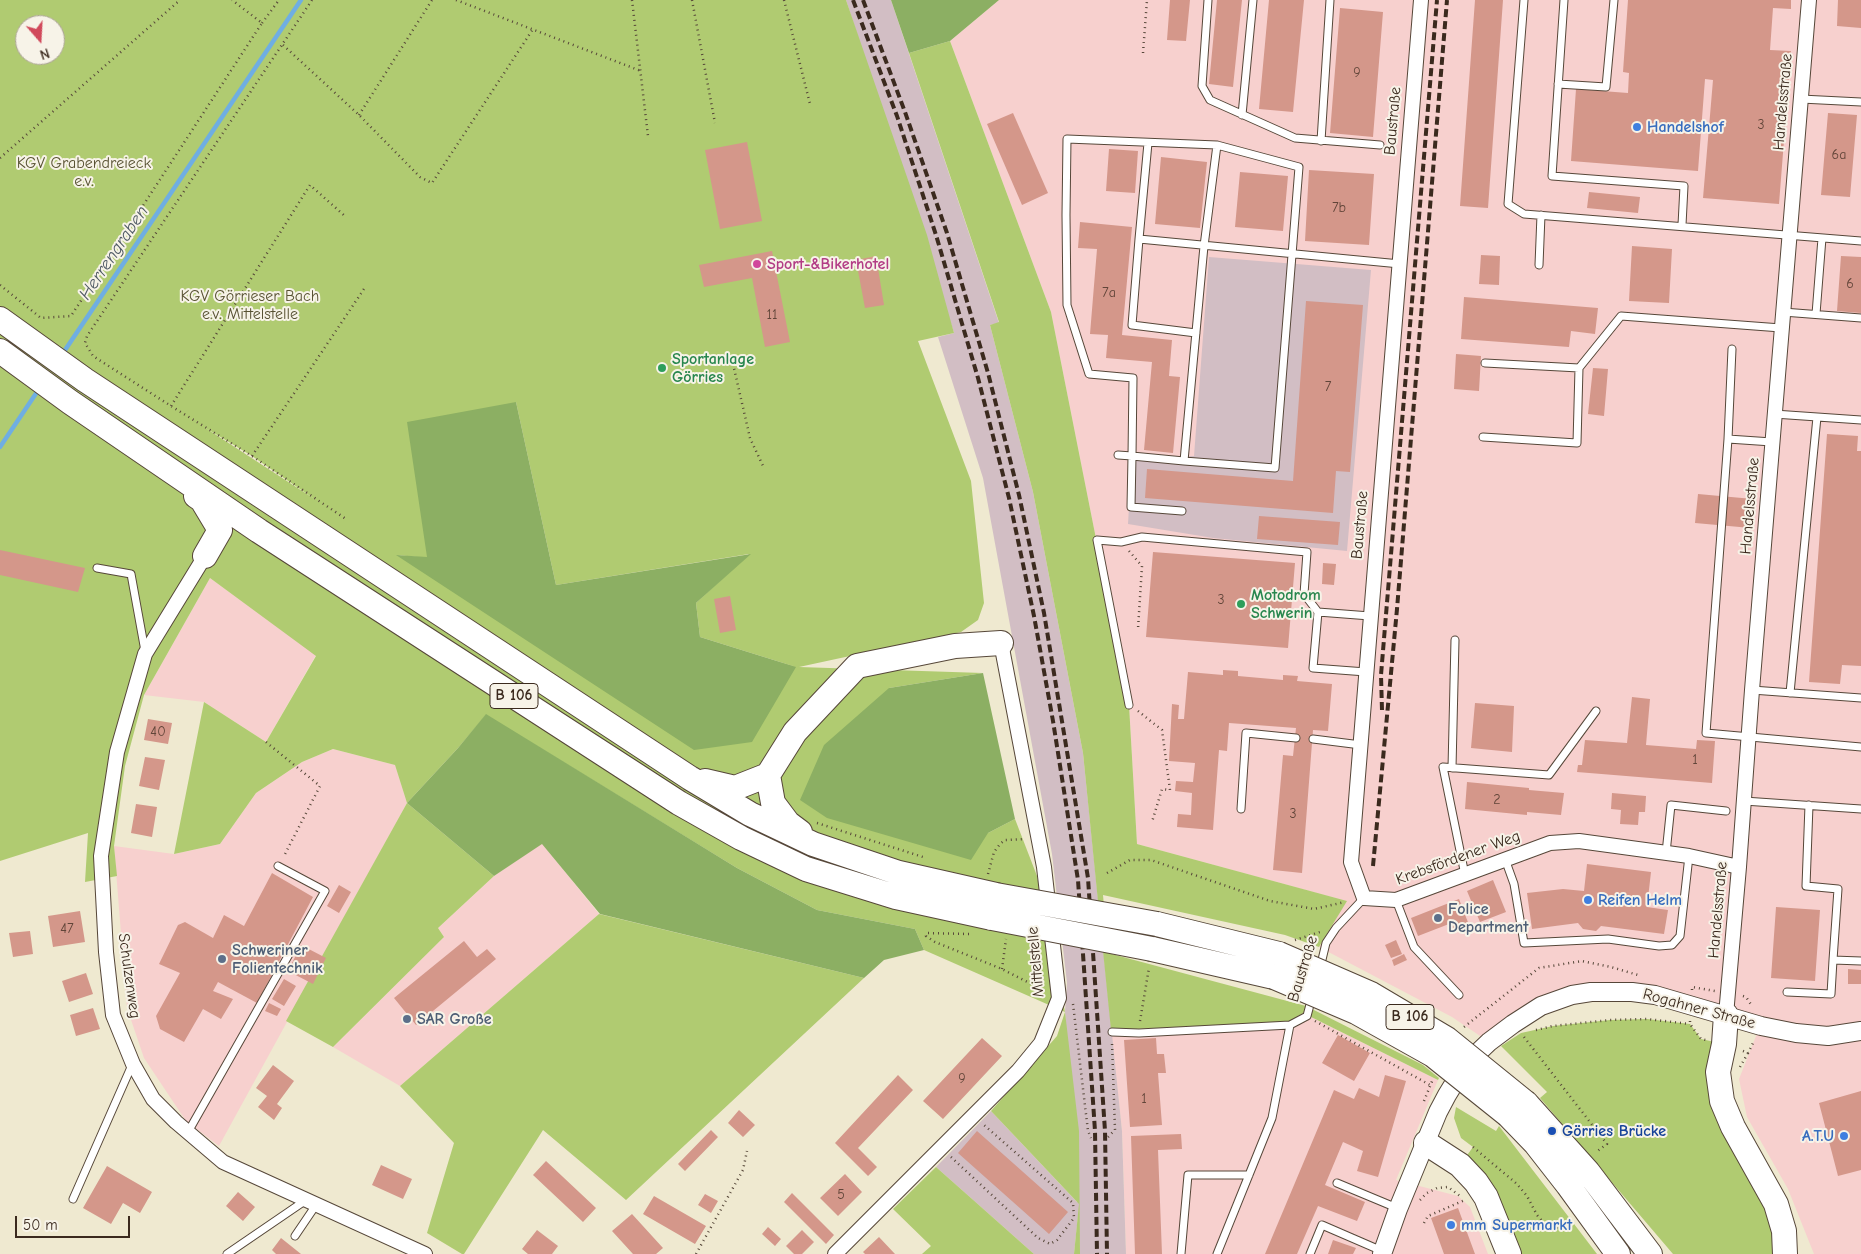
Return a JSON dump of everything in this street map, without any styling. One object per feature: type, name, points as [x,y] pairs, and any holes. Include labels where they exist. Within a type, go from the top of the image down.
[{"type":"highway","name":"B 106","points":[[0,319],[85,380],[690,778],[750,814],[813,844],[899,873],[991,886],[1157,924],[1284,948],[1371,994],[1447,1039],[1517,1109],[1588,1172],[1650,1254]]},
{"type":"highway","name":"B 106","points":[[0,351],[70,402],[259,531],[680,803],[741,838],[806,869],[992,928],[1274,977],[1356,1012],[1433,1055],[1517,1109],[1536,1144],[1618,1254]]},
{"type":"highway","points":[[114,432],[202,500],[220,530]]},
{"type":"highway","points":[[220,530],[259,531]]},
{"type":"highway","points":[[204,556],[220,530]]},
{"type":"highway","points":[[690,778],[735,788],[768,775],[795,732],[858,666],[955,646],[1001,643]]},
{"type":"highway","points":[[768,775],[773,803],[788,822],[813,844]]},
{"type":"highway","points":[[1726,1015],[1724,1044],[1718,1072],[1722,1101],[1733,1127],[1776,1204],[1784,1231],[1785,1254]]},
{"type":"highway","points":[[1426,1143],[1460,1165],[1476,1182],[1486,1197],[1509,1254]]},
{"type":"highway","points":[[1568,1185],[1575,1208],[1609,1254]]},
{"type":"street","name":"Baustraße","points":[[1364,898],[1351,862],[1421,0]]},
{"type":"street","name":"Handelsstraße","points":[[1726,1015],[1808,0]]},
{"type":"street","name":"Schulzenweg","points":[[204,556],[145,654],[117,752],[102,856],[106,952],[113,1015],[132,1064],[152,1099],[224,1162],[410,1251],[425,1254]]},
{"type":"street","name":"Mittelstelle","points":[[835,1254],[1018,1071],[1041,1043],[1059,998],[1044,867],[1001,643]]},
{"type":"street","name":"Krebsfördener Weg","points":[[1364,898],[1396,900],[1550,843],[1579,841],[1689,856],[1739,867]]},
{"type":"street","name":"Rogahner Straße","points":[[1382,1253],[1398,1209],[1447,1095],[1466,1064],[1489,1042],[1517,1029],[1541,1006],[1572,995],[1592,992],[1632,992],[1655,995],[1761,1026],[1796,1033],[1828,1036],[1861,1031]]},
{"type":"lane","points":[[1208,0],[1202,86],[1210,100],[1295,138],[1380,145]]},
{"type":"lane","points":[[1242,115],[1253,0]]},
{"type":"lane","points":[[1321,141],[1330,0]]},
{"type":"lane","points":[[1524,0],[1508,204],[1524,214],[1861,241]]},
{"type":"lane","points":[[1564,0],[1552,176],[1684,186],[1682,226]]},
{"type":"lane","points":[[1558,84],[1606,87],[1614,0]]},
{"type":"lane","points":[[1801,99],[1861,102]]},
{"type":"lane","points":[[1118,455],[1132,456],[1184,461],[1275,468],[1299,167],[1217,145],[1068,139],[1066,215],[1067,305],[1089,374],[1133,378],[1132,456],[1131,507],[1182,512]]},
{"type":"lane","points":[[1148,143],[1132,325],[1196,333]]},
{"type":"lane","points":[[1184,461],[1204,246],[1217,145]]},
{"type":"lane","points":[[1539,265],[1541,215]]},
{"type":"lane","points":[[1816,314],[1822,238]]},
{"type":"lane","points":[[1139,239],[1400,264]]},
{"type":"lane","points":[[1782,312],[1861,318]]},
{"type":"lane","points":[[1483,437],[1577,443],[1579,368],[1621,316],[1781,328]]},
{"type":"lane","points":[[1732,349],[1728,439],[1706,733],[1861,746]]},
{"type":"lane","points":[[1485,364],[1579,368]]},
{"type":"lane","points":[[1774,414],[1861,420]]},
{"type":"lane","points":[[1790,693],[1817,417]]},
{"type":"lane","points":[[1728,439],[1772,442]]},
{"type":"lane","points":[[1129,705],[1097,540],[1121,542],[1142,537],[1307,552],[1304,594],[1318,612],[1314,668],[1366,672]]},
{"type":"lane","points":[[96,568],[131,574],[145,654]]},
{"type":"lane","points":[[1318,612],[1370,616]]},
{"type":"lane","points":[[1452,768],[1455,640]]},
{"type":"lane","points":[[1752,690],[1861,698]]},
{"type":"lane","points":[[1464,875],[1443,767],[1549,775],[1596,711]]},
{"type":"lane","points":[[1241,809],[1246,733],[1296,738]]},
{"type":"lane","points":[[1313,739],[1361,744]]},
{"type":"lane","points":[[1744,801],[1861,809]]},
{"type":"lane","points":[[1666,853],[1671,805],[1726,811]]},
{"type":"lane","points":[[1787,992],[1831,994],[1838,889],[1806,886],[1809,805]]},
{"type":"lane","points":[[1506,859],[1514,884],[1524,942],[1608,939],[1659,946],[1672,945],[1680,936],[1689,856]]},
{"type":"lane","points":[[188,1132],[325,891],[278,866]]},
{"type":"lane","name":"Baustraße","points":[[1316,980],[1326,943],[1336,928],[1364,898]]},
{"type":"lane","points":[[1396,900],[1414,947],[1460,994]]},
{"type":"lane","points":[[1833,960],[1861,961]]},
{"type":"lane","name":"Baustraße","points":[[1112,1032],[1139,1033],[1290,1025],[1307,1016],[1314,988]]},
{"type":"lane","name":"Baustraße","points":[[1217,1254],[1272,1118],[1290,1025]]},
{"type":"lane","points":[[73,1199],[132,1064]]},
{"type":"lane","points":[[1181,1254],[1188,1175],[1250,1174]]},
{"type":"lane","points":[[1337,1183],[1398,1209]]},
{"type":"lane","points":[[295,1236],[311,1203]]},
{"type":"lane","points":[[227,1254],[311,1203]]},
{"type":"lane","points":[[1310,1254],[1322,1225],[1382,1253]]},
{"type":"path","points":[[0,158],[180,0]]},
{"type":"path","points":[[232,0],[262,23]]},
{"type":"path","points":[[0,285],[40,318],[71,316],[262,23],[279,0]]},
{"type":"path","points":[[312,0],[92,328],[84,343],[93,356],[252,456],[346,519]]},
{"type":"path","points":[[359,115],[432,0]]},
{"type":"path","points":[[456,0],[641,71]]},
{"type":"path","points":[[632,0],[648,136]]},
{"type":"path","points":[[692,0],[715,123]]},
{"type":"path","points":[[784,0],[810,104]]},
{"type":"path","points":[[1143,53],[1147,0]]},
{"type":"path","points":[[282,45],[359,115],[420,177],[432,183],[533,29]]},
{"type":"path","points":[[171,406],[310,185],[346,217]]},
{"type":"path","points":[[252,456],[366,286]]},
{"type":"path","points":[[733,364],[750,438],[763,466]]},
{"type":"path","points":[[1121,542],[1142,566],[1138,629]]},
{"type":"path","points":[[1129,705],[1162,730],[1170,790],[1162,789],[1152,822]]},
{"type":"path","points":[[266,742],[320,786],[278,866]]},
{"type":"path","points":[[811,821],[931,860]]},
{"type":"path","points":[[991,886],[994,852],[1000,844],[1006,840],[1039,839]]},
{"type":"path","points":[[1107,873],[1130,860],[1151,860],[1270,901],[1314,909],[1364,898]]},
{"type":"path","points":[[1002,969],[992,928],[927,933],[926,936],[935,942],[1002,969],[1059,998],[1073,1002],[1088,1131],[1091,1138]]},
{"type":"path","points":[[1284,948],[1304,936],[1336,928]]},
{"type":"path","points":[[1139,1033],[1151,956]]},
{"type":"path","points":[[1307,1016],[1447,1095]]},
{"type":"path","points":[[1517,1029],[1610,1020],[1647,1019],[1690,1024]]},
{"type":"path","points":[[1517,1029],[1607,1144],[1590,1156]]},
{"type":"path","points":[[1108,1137],[1115,1130],[1112,1032]]},
{"type":"path","points":[[941,1148],[1038,1238],[1050,1244],[1057,1240],[1074,1218],[1073,1203],[973,1116]]},
{"type":"path","points":[[1473,1147],[1517,1184],[1547,1227],[1559,1228],[1570,1220]]},
{"type":"path","points":[[696,1254],[743,1170],[747,1151]]},
{"type":"path","points":[[1417,1203],[1427,1193],[1437,1188],[1448,1187],[1466,1200],[1470,1206]]},
{"type":"path","points":[[1424,1223],[1428,1216],[1466,1200]]},
{"type":"shaded area","points":[[846,0],[891,0],[999,323],[990,325],[1033,492],[1083,753],[1122,1131],[1126,1254],[1080,1254],[1078,1216],[1074,1254],[1034,1254],[936,1167],[991,1111],[1077,1202],[1065,1012],[1067,983],[1052,854],[983,478],[938,337],[954,333]]},
{"type":"shaded area","points":[[999,0],[1861,0],[1861,1254],[1814,1254],[1788,1189],[1747,1117],[1739,1079],[1760,1026],[1691,1005],[1572,995],[1489,1042],[1452,1017],[1319,947],[1346,901],[1137,844],[1129,705],[1051,312],[950,41]]},
{"type":"shaded area","points":[[1209,257],[1371,270],[1347,551],[1213,538],[1128,524],[1132,456],[1194,456]]},
{"type":"shaded area","points":[[210,578],[316,655],[266,742],[204,702],[144,695]]},
{"type":"shaded area","name":"Schweriner Folientechnik","points":[[333,749],[395,765],[407,803],[219,1146],[186,1121],[144,1058],[127,1008],[114,846],[174,854],[220,844],[256,793],[302,762]]},
{"type":"shaded area","points":[[542,843],[599,914],[400,1086],[333,1047],[444,937],[438,928],[494,876]]},
{"type":"shaded area","points":[[1303,1013],[1438,1080],[1396,1180],[1458,1196],[1470,1207],[1488,1254],[1126,1254],[1122,1131],[1111,1030],[1287,1023]]},
{"type":"green space","points":[[0,0],[846,0],[927,235],[954,333],[918,341],[971,481],[984,603],[978,620],[961,632],[799,667],[983,673],[889,688],[988,833],[1015,819],[1037,876],[1040,891],[998,883],[991,927],[1051,943],[1065,1012],[924,950],[915,929],[817,910],[737,868],[486,715],[407,803],[395,765],[333,749],[302,762],[256,793],[220,844],[174,854],[204,702],[266,742],[316,656],[210,578],[144,695],[125,766],[114,846],[117,876],[85,882],[88,833],[0,861]],"holes":[[[516,402],[556,585],[749,554],[696,603],[700,637],[796,667],[397,555],[427,558]],[[204,427],[252,456],[316,500]]]},
{"type":"green space","points":[[891,0],[999,0],[950,41],[909,53]]},
{"type":"green space","points":[[950,41],[1051,312],[1129,705],[1137,844],[1347,901],[1319,947],[1285,935],[1103,895],[1108,953],[1306,1006],[1423,1065],[1439,1078],[1438,1080],[1303,1013],[1287,1023],[1111,1030],[1083,753],[1033,492],[990,325],[999,322],[909,53]]},
{"type":"green space","points":[[516,402],[556,585],[751,554],[696,603],[700,637],[796,667],[752,742],[694,750],[396,555],[427,557],[407,422]]},
{"type":"green space","points":[[983,673],[1015,819],[988,833],[971,860],[827,818],[800,800],[824,745],[889,688]]},
{"type":"green space","points":[[486,714],[737,868],[817,910],[915,929],[924,950],[884,960],[864,978],[600,914],[542,844],[494,876],[407,803],[458,748]]},
{"type":"green space","points":[[407,803],[494,876],[438,928],[444,937],[333,1047],[286,1021]]},
{"type":"green space","points":[[599,914],[864,978],[626,1200],[543,1130],[464,1254],[462,1254],[427,1233],[454,1143],[400,1086]]},
{"type":"green space","points":[[1065,1012],[1079,1131],[1080,1254],[1074,1254],[1079,1204],[991,1111],[1057,1036]]},
{"type":"green space","points":[[1647,1019],[1690,1024],[1701,1039],[1724,1044],[1718,1072],[1785,1254],[1673,1254],[1540,1098],[1547,1092],[1501,1046],[1521,1033],[1553,1026],[1610,1020]]},
{"type":"green space","points":[[1456,1107],[1496,1131],[1499,1126],[1597,1254],[1509,1254],[1460,1165],[1473,1147],[1461,1138],[1454,1118]]},
{"type":"green space","points":[[936,1167],[1034,1254],[922,1254],[931,1246],[893,1209]]},
{"type":"building","points":[[1170,0],[1190,0],[1186,41],[1167,40]]},
{"type":"building","points":[[1217,0],[1242,0],[1233,87],[1209,84]]},
{"type":"building","points":[[1269,0],[1304,0],[1293,112],[1259,109]]},
{"type":"building","points":[[1475,0],[1503,0],[1488,208],[1460,206]]},
{"type":"building","name":"Handelshof","points":[[1628,0],[1791,0],[1791,9],[1773,8],[1770,50],[1791,51],[1779,204],[1703,198],[1713,80],[1705,79],[1698,171],[1571,161],[1576,89],[1628,93],[1629,73],[1623,72]]},
{"type":"building","points":[[1838,0],[1861,0],[1861,28],[1837,26]]},
{"type":"building","points":[[1340,8],[1383,12],[1373,137],[1330,133]]},
{"type":"building","points":[[1013,113],[1048,193],[1022,205],[987,124]]},
{"type":"building","points":[[1828,113],[1857,115],[1850,197],[1821,195]]},
{"type":"building","points":[[747,142],[762,221],[720,229],[705,150]]},
{"type":"building","points":[[1109,149],[1138,151],[1135,193],[1106,191]]},
{"type":"building","points":[[1161,157],[1207,162],[1200,228],[1155,224]]},
{"type":"building","points":[[1309,170],[1374,174],[1369,245],[1305,241]]},
{"type":"building","points":[[1240,172],[1288,176],[1283,231],[1235,227]]},
{"type":"building","points":[[1589,192],[1640,197],[1638,213],[1587,208]]},
{"type":"building","points":[[1080,222],[1132,227],[1122,335],[1172,340],[1169,376],[1180,377],[1173,453],[1144,450],[1152,362],[1106,358],[1108,335],[1090,334],[1097,249],[1078,248]]},
{"type":"building","points":[[1632,246],[1672,249],[1669,303],[1629,301]]},
{"type":"building","points":[[772,251],[790,342],[765,347],[752,278],[704,287],[699,265]]},
{"type":"building","points":[[1481,255],[1500,256],[1499,285],[1479,284]]},
{"type":"building","points":[[876,256],[884,305],[865,308],[856,260]]},
{"type":"building","points":[[1841,256],[1861,257],[1861,313],[1837,311]]},
{"type":"building","points":[[1464,297],[1598,308],[1595,334],[1571,331],[1569,347],[1461,339]]},
{"type":"building","points":[[1306,301],[1363,305],[1350,472],[1336,471],[1333,513],[1145,498],[1147,469],[1293,481]]},
{"type":"building","points":[[1456,354],[1481,356],[1479,391],[1454,389]]},
{"type":"building","points":[[1593,368],[1608,369],[1604,416],[1588,414]]},
{"type":"building","points":[[1827,434],[1858,436],[1857,451],[1861,451],[1861,666],[1842,665],[1840,684],[1809,682]]},
{"type":"building","points":[[1698,494],[1753,499],[1751,528],[1695,523]]},
{"type":"building","points":[[1259,516],[1340,522],[1338,545],[1257,539]]},
{"type":"building","points":[[0,550],[85,568],[78,592],[0,575]]},
{"type":"building","points":[[1153,552],[1295,563],[1288,648],[1146,637]]},
{"type":"building","points":[[1323,563],[1336,564],[1334,585],[1322,584]]},
{"type":"building","points":[[730,596],[736,630],[720,633],[714,599]]},
{"type":"building","points":[[1223,670],[1238,671],[1238,676],[1283,680],[1283,675],[1298,676],[1297,681],[1332,684],[1328,731],[1313,730],[1302,873],[1273,870],[1283,755],[1293,756],[1296,728],[1229,723],[1227,751],[1219,750],[1213,830],[1177,827],[1178,814],[1191,815],[1192,793],[1175,791],[1176,781],[1193,782],[1195,763],[1169,761],[1172,704],[1179,705],[1178,719],[1184,719],[1188,672],[1223,675]]},
{"type":"building","points":[[1632,697],[1650,699],[1646,745],[1696,749],[1697,740],[1715,741],[1712,783],[1577,772],[1578,765],[1582,765],[1585,740],[1627,743]]},
{"type":"building","points":[[1475,703],[1514,706],[1512,752],[1471,748]]},
{"type":"building","points":[[148,719],[172,723],[168,744],[144,740]]},
{"type":"building","points":[[145,757],[165,760],[159,790],[139,786]]},
{"type":"building","points":[[1467,782],[1564,793],[1561,815],[1527,812],[1527,815],[1465,809]]},
{"type":"building","points":[[1612,793],[1646,796],[1645,812],[1639,812],[1638,825],[1620,824],[1621,810],[1611,809]]},
{"type":"building","points":[[136,804],[157,807],[152,837],[131,833]]},
{"type":"building","name":"Reifen Helm","points":[[1587,864],[1651,872],[1647,907],[1668,910],[1664,934],[1601,926],[1596,931],[1583,929],[1578,923],[1532,929],[1527,893],[1563,889],[1584,891]]},
{"type":"building","points":[[272,873],[313,897],[257,1003],[218,982],[213,991],[233,999],[221,1019],[203,1009],[184,1042],[160,1029],[156,1016],[180,973],[159,964],[178,925],[185,922],[213,938],[224,915],[244,926]]},
{"type":"building","points":[[1493,880],[1506,912],[1480,922],[1467,891]]},
{"type":"building","points":[[339,885],[351,892],[339,913],[327,906]]},
{"type":"building","name":"Folice Department","points":[[1459,899],[1469,925],[1452,931],[1449,924],[1418,936],[1411,918]]},
{"type":"building","points":[[1776,907],[1820,910],[1815,981],[1771,978]]},
{"type":"building","points":[[80,911],[85,942],[53,947],[48,916]]},
{"type":"building","points":[[30,931],[33,954],[13,957],[9,933]]},
{"type":"building","points":[[1396,940],[1402,954],[1391,958],[1385,945]]},
{"type":"building","points":[[464,941],[477,957],[487,949],[496,959],[416,1025],[394,998]]},
{"type":"building","points":[[301,945],[326,958],[313,984],[288,971]]},
{"type":"building","points":[[1404,954],[1407,960],[1394,966],[1392,960]]},
{"type":"building","points":[[1848,969],[1861,970],[1861,984],[1848,984]]},
{"type":"building","points":[[86,973],[93,994],[69,1002],[62,981]]},
{"type":"building","points":[[284,979],[296,986],[284,1006],[272,999]]},
{"type":"building","points":[[269,1003],[281,1009],[277,1016],[265,1011]]},
{"type":"building","points":[[93,1008],[100,1029],[76,1036],[70,1015]]},
{"type":"building","points":[[1338,1035],[1370,1053],[1354,1081],[1322,1063]]},
{"type":"building","points":[[982,1038],[1002,1056],[943,1119],[923,1101]]},
{"type":"building","points":[[1156,1038],[1157,1054],[1164,1054],[1166,1073],[1158,1073],[1162,1125],[1130,1127],[1124,1040]]},
{"type":"building","points":[[273,1065],[294,1081],[277,1104],[282,1108],[274,1120],[258,1107],[267,1096],[256,1088]]},
{"type":"building","points":[[898,1075],[913,1090],[858,1148],[877,1167],[868,1176],[835,1143]]},
{"type":"building","points":[[1385,1075],[1406,1081],[1378,1177],[1357,1171],[1363,1151],[1343,1142],[1325,1185],[1365,1202],[1357,1221],[1318,1206],[1297,1254],[1265,1254],[1334,1090],[1354,1099],[1359,1088],[1379,1097]]},
{"type":"building","name":"A.T.U","points":[[1861,1091],[1861,1170],[1838,1176],[1819,1103]]},
{"type":"building","points":[[739,1110],[755,1125],[743,1137],[728,1123]]},
{"type":"building","points":[[711,1130],[718,1137],[685,1171],[678,1164]]},
{"type":"building","points":[[977,1131],[1068,1212],[1049,1234],[958,1153]]},
{"type":"building","points":[[1181,1134],[1182,1149],[1158,1150],[1162,1254],[1135,1254],[1131,1136]]},
{"type":"building","points":[[546,1161],[596,1208],[583,1222],[533,1175]]},
{"type":"building","points":[[381,1165],[412,1179],[403,1199],[372,1185]]},
{"type":"building","points":[[107,1166],[152,1192],[140,1213],[123,1203],[111,1224],[83,1208]]},
{"type":"building","points":[[845,1174],[862,1192],[838,1216],[820,1198]]},
{"type":"building","points":[[238,1192],[255,1207],[243,1221],[226,1206]]},
{"type":"building","points":[[792,1193],[834,1235],[826,1244],[784,1202]]},
{"type":"building","points":[[705,1194],[718,1201],[711,1213],[698,1205]]},
{"type":"building","points":[[654,1196],[706,1226],[695,1244],[643,1214]]},
{"type":"building","points":[[1458,1208],[1475,1254],[1444,1254],[1431,1218]]},
{"type":"building","points":[[632,1214],[663,1248],[656,1254],[633,1254],[612,1231]]},
{"type":"building","points":[[768,1227],[781,1239],[775,1246],[762,1234]]},
{"type":"building","points":[[537,1230],[558,1246],[552,1254],[528,1254],[522,1249]]},
{"type":"building","points":[[802,1230],[814,1242],[802,1254],[794,1254],[786,1246]]},
{"type":"building","points":[[879,1237],[895,1254],[865,1254],[863,1252]]},
{"type":"building","points":[[281,1238],[301,1254],[276,1254],[272,1250]]},
{"type":"building","points":[[1333,1240],[1356,1248],[1353,1254],[1328,1254]]},
{"type":"waterway","name":"Herrengraben","points":[[61,356],[301,0]]},
{"type":"waterway","name":"Herrengraben","points":[[0,447],[39,389]]},
{"type":"railway","points":[[853,0],[897,116],[936,235],[978,378],[1009,498],[1034,616],[1078,880],[1095,1131],[1097,1254]]},
{"type":"railway","points":[[863,0],[905,112],[947,233],[988,373],[1019,495],[1044,613],[1088,878],[1105,1131],[1107,1254]]},
{"type":"railway","points":[[1382,710],[1381,675],[1437,0]]},
{"type":"railway","points":[[1373,866],[1397,609],[1447,0]]},
{"type":"place","name":"Handelshof","points":[[1637,127]]},
{"type":"place","name":"Sport-&Bikerhotel","points":[[757,264]]},
{"type":"place","name":"Sportanlage Görries","points":[[662,368]]},
{"type":"place","name":"Motodrom Schwerin","points":[[1241,604]]},
{"type":"place","name":"Reifen Helm","points":[[1588,900]]},
{"type":"place","name":"Folice Department","points":[[1438,918]]},
{"type":"place","name":"Schweriner Folientechnik","points":[[222,959]]},
{"type":"place","name":"SAR Große","points":[[407,1019]]},
{"type":"place","name":"Görries Brücke","points":[[1552,1131]]},
{"type":"place","name":"A.T.U","points":[[1844,1136]]},
{"type":"place","name":"mm Supermarkt","points":[[1451,1225]]},
{"type":"park label","name":"KGV Grabendreieck e.v.","points":[[84,172]]},
{"type":"park label","name":"KGV Görrieser Bach e.v. Mittelstelle","points":[[250,305]]}]
